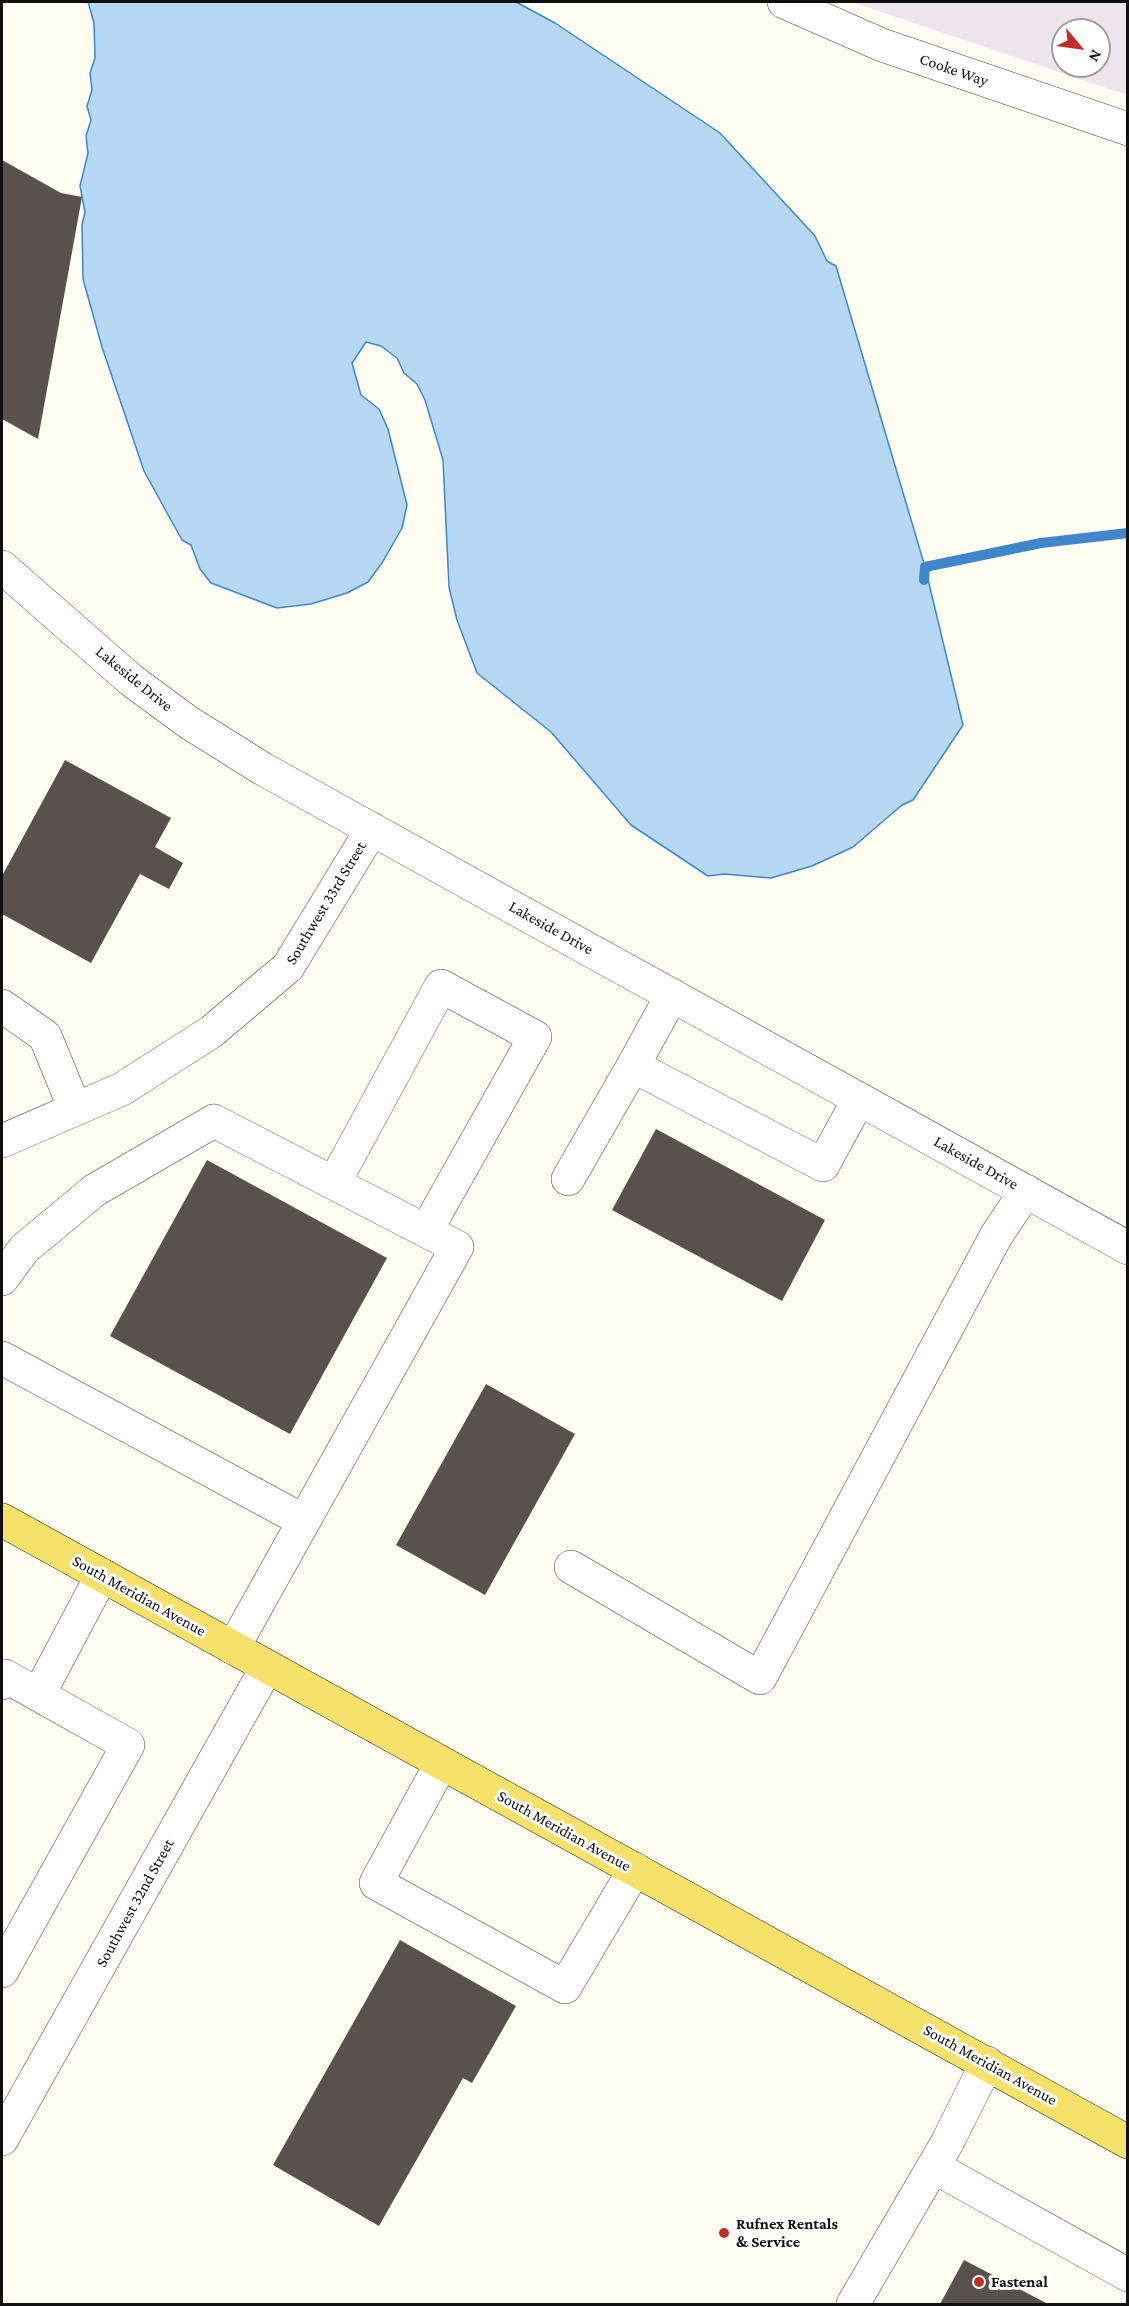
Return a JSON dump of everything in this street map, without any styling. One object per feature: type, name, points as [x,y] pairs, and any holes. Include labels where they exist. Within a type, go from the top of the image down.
[{"type":"main road","name":"South Meridian Avenue","points":[[2,1520],[1128,2142]]},
{"type":"street","name":"Cooke Way","points":[[794,4],[882,45],[1128,129]]},
{"type":"street","name":"Lakeside Drive","points":[[2,567],[131,680],[188,722],[263,769],[1128,1248]]},
{"type":"street","name":"Southwest 33rd Street","points":[[2,1141],[122,1089],[211,1032],[288,968],[372,829]]},
{"type":"street","points":[[334,1184],[441,986],[536,1037],[426,1231]]},
{"type":"street","points":[[568,1179],[672,995]]},
{"type":"street","points":[[2,1007],[45,1036],[75,1109]]},
{"type":"street","points":[[633,1066],[823,1165],[859,1099]]},
{"type":"street","points":[[2,1279],[24,1249],[95,1190],[214,1121],[457,1247],[233,1648]]},
{"type":"street","points":[[571,1567],[760,1678],[996,1236],[1026,1191]]},
{"type":"street","points":[[2,1358],[304,1521]]},
{"type":"street","points":[[39,1694],[102,1575]]},
{"type":"street","name":"Southwest 32nd Street","points":[[2,2139],[267,1667]]},
{"type":"street","points":[[2,1683],[5,1676],[128,1744],[2,1971]]},
{"type":"street","points":[[441,1764],[376,1883],[555,1982],[565,1987],[635,1869]]},
{"type":"street","points":[[853,2304],[934,2167],[987,2063]]},
{"type":"street","points":[[934,2167],[1128,2275]]},
{"type":"shaded area","points":[[853,2],[1127,2],[1127,95],[1077,78],[1111,78],[1111,18],[1051,18],[1051,69]]},
{"type":"water","points":[[88,2],[516,2],[555,23],[720,133],[815,236],[827,261],[836,266],[925,567],[963,725],[913,800],[902,805],[853,847],[812,866],[771,878],[724,874],[708,876],[631,825],[551,732],[477,673],[457,620],[449,587],[443,460],[425,400],[417,384],[404,373],[397,358],[381,346],[366,342],[352,363],[361,395],[379,409],[388,429],[407,505],[402,528],[382,563],[368,582],[347,593],[311,604],[277,608],[211,583],[200,569],[191,545],[182,540],[144,471],[102,347],[83,279],[82,225],[85,212],[80,186],[88,153],[86,136],[91,120],[87,106],[92,90],[90,73],[95,58],[94,23]]},
{"type":"building","points":[[2,160],[61,193],[82,197],[38,439],[2,419]]},
{"type":"building","points":[[65,760],[171,818],[155,847],[183,863],[169,889],[140,874],[91,963],[2,914],[2,876]]},
{"type":"building","points":[[656,1129],[825,1220],[782,1301],[612,1210]]},
{"type":"building","points":[[207,1160],[387,1258],[290,1434],[110,1336]]},
{"type":"building","points":[[486,1384],[575,1434],[485,1595],[396,1545]]},
{"type":"building","points":[[400,1940],[516,2006],[472,2083],[463,2078],[379,2226],[273,2165]]},
{"type":"building","name":"Fastenal","points":[[964,2260],[1048,2304],[940,2304]]},
{"type":"waterway","points":[[924,580],[925,567],[1041,543],[1128,533]]},
{"type":"place","name":"Rufnex Rentals & Service","points":[[724,2233]]},
{"type":"place","name":"Fastenal","points":[[979,2282]]}]
